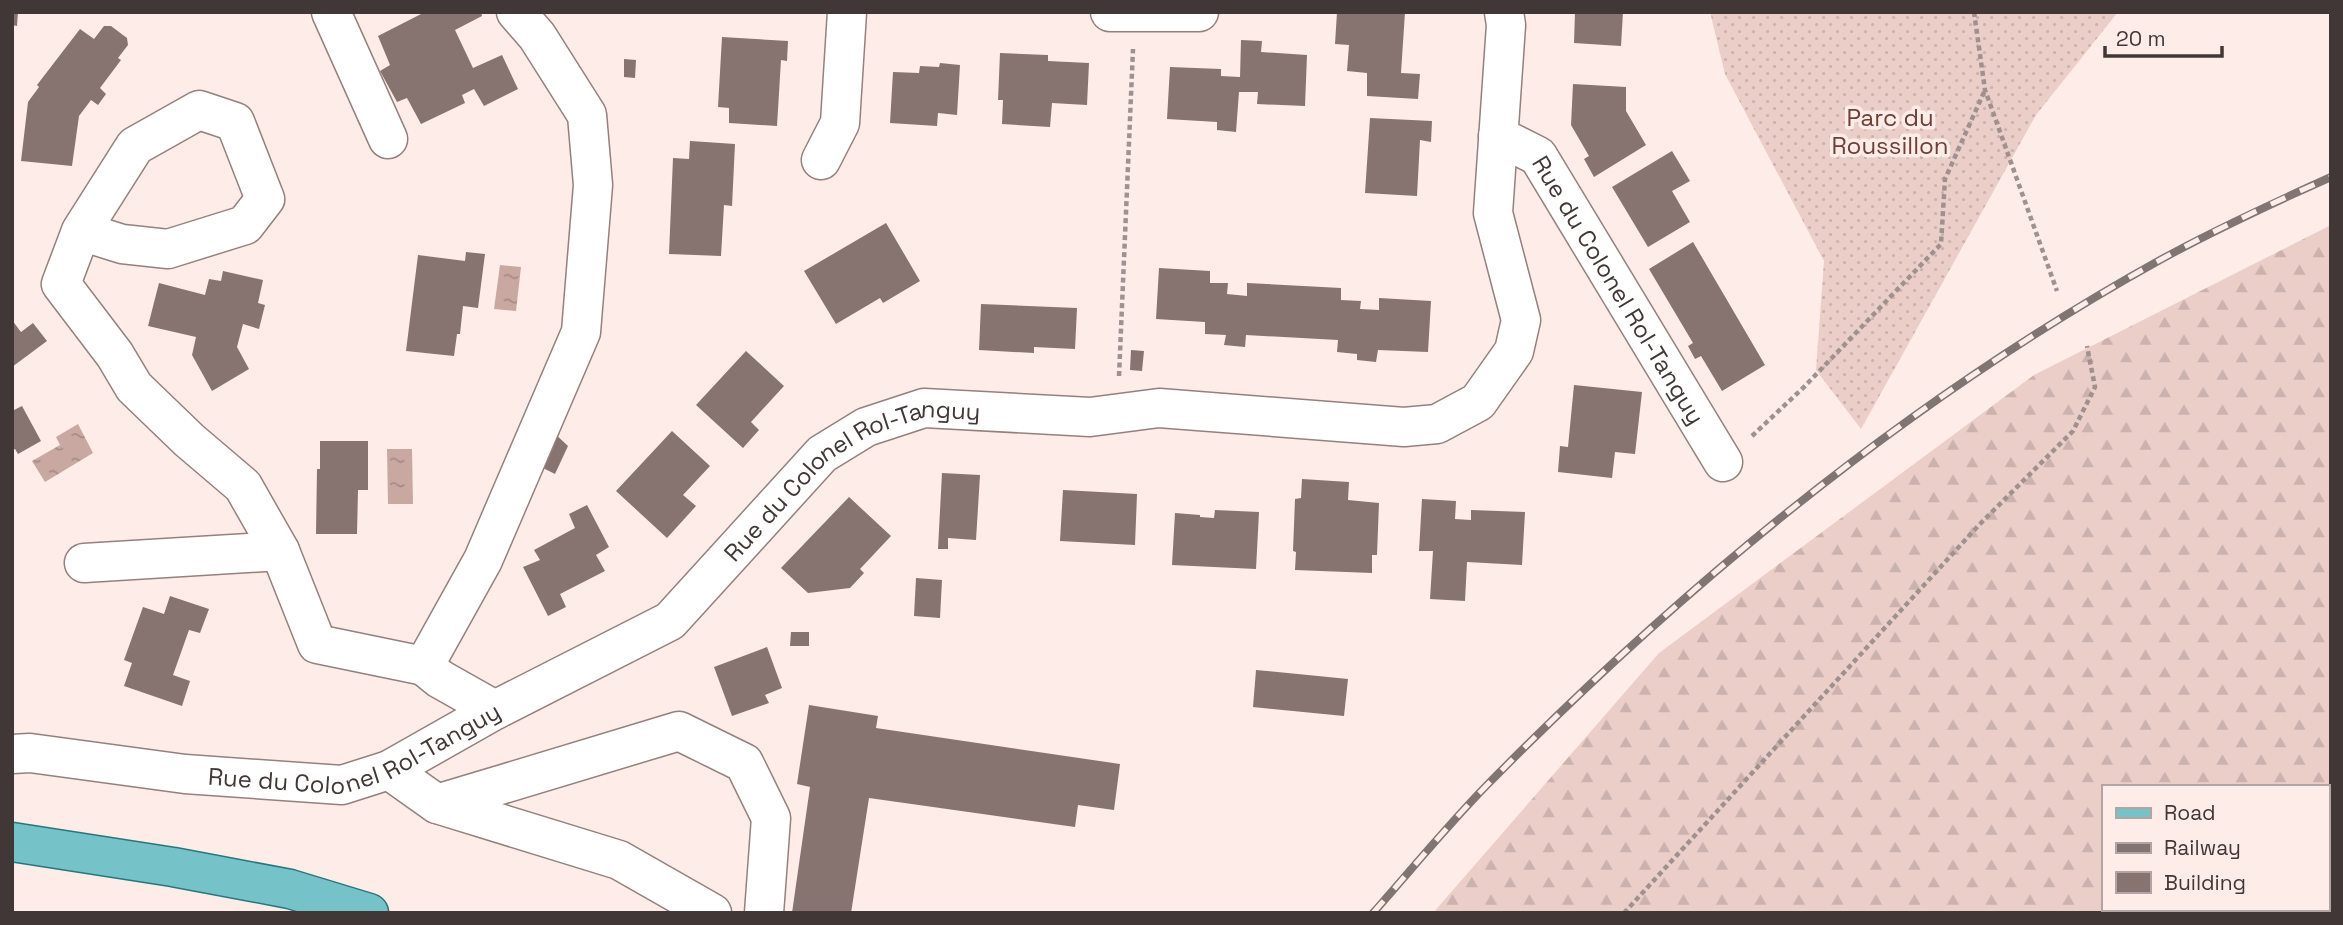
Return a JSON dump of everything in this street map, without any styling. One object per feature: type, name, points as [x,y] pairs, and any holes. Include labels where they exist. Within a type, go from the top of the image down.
[{"type":"main road","points":[[12,842],[173,867],[290,889],[369,913]]},
{"type":"main road","points":[[173,867],[285,913]]},
{"type":"street","points":[[331,12],[388,139]]},
{"type":"street","points":[[424,666],[483,560],[581,332],[593,185],[587,115],[537,36],[516,12]]},
{"type":"street","points":[[821,160],[840,123],[847,12]]},
{"type":"street","points":[[1123,13],[1199,12]]},
{"type":"street","name":"Rue du Colonel Rol-Tanguy","points":[[12,754],[30,753],[185,774],[342,785],[388,769],[495,710],[670,621],[822,454],[866,426],[924,408],[1090,417],[1159,408],[1404,427],[1437,424],[1478,402],[1514,351],[1521,320],[1493,213],[1506,25],[1504,12]]},
{"type":"street","points":[[81,231],[122,244],[168,249],[245,225],[265,199],[235,122],[199,110],[135,146],[81,231],[61,284],[115,355],[134,387],[188,440],[243,486],[280,551],[317,644],[424,666],[440,679],[495,710]]},
{"type":"street","name":"Rue du Colonel Rol-Tanguy","points":[[1498,136],[1538,156],[1723,462]]},
{"type":"street","points":[[85,563],[280,551]]},
{"type":"street","points":[[437,804],[679,731],[744,763],[771,818],[764,913]]},
{"type":"street","points":[[388,769],[437,804],[619,860],[712,913]]},
{"type":"path","points":[[1974,12],[1986,90],[2057,291]]},
{"type":"path","points":[[1117,414],[1123,13]]},
{"type":"path","points":[[1723,462],[1804,387],[1941,244],[1945,179],[1986,90]]},
{"type":"path","points":[[1624,913],[1978,526],[2073,431],[2095,387],[2087,346]]},
{"type":"green space","name":"Parc du Roussillon","points":[[1710,12],[2118,12],[2036,115],[1861,429],[1816,370],[1824,261],[1725,74]]},
{"type":"green space","points":[[2331,225],[2331,913],[1433,913],[1659,653],[2034,375]]},
{"type":"water","points":[[500,265],[521,267],[516,311],[494,309]]},
{"type":"water","points":[[78,424],[93,453],[45,482],[32,461],[60,445],[56,437]]},
{"type":"water","points":[[387,449],[412,449],[413,504],[388,504]]},
{"type":"building","points":[[12,12],[18,12],[17,26],[12,25]]},
{"type":"building","points":[[425,12],[481,12],[482,16],[455,30],[473,68],[502,55],[518,89],[484,106],[474,89],[462,95],[465,103],[421,124],[407,98],[397,102],[380,71],[390,65],[378,36]]},
{"type":"building","points":[[1337,12],[1405,12],[1401,73],[1420,74],[1418,99],[1367,96],[1367,73],[1347,71],[1349,45],[1335,44]]},
{"type":"building","points":[[1575,12],[1623,12],[1621,46],[1574,43]]},
{"type":"building","points":[[104,26],[111,26],[127,38],[128,45],[118,58],[121,60],[100,88],[106,94],[98,105],[91,100],[79,116],[72,166],[21,161],[28,102],[39,87],[37,85],[80,29],[94,39]]},
{"type":"building","points":[[722,37],[788,41],[787,61],[781,60],[777,126],[729,123],[729,108],[718,107]]},
{"type":"building","points":[[1241,40],[1262,41],[1261,52],[1307,55],[1305,106],[1257,104],[1258,92],[1239,92],[1236,132],[1217,130],[1217,122],[1167,119],[1170,67],[1221,69],[1221,76],[1240,77]]},
{"type":"building","points":[[1000,53],[1048,55],[1048,61],[1089,63],[1087,105],[1052,103],[1050,127],[1002,124],[1003,100],[998,100]]},
{"type":"building","points":[[624,59],[636,60],[635,78],[624,77]]},
{"type":"building","points":[[940,63],[960,65],[957,115],[938,113],[937,126],[890,123],[893,72],[919,73],[920,66],[939,67]]},
{"type":"building","points":[[1573,84],[1626,87],[1626,111],[1646,145],[1594,177],[1584,159],[1589,156],[1571,125]]},
{"type":"building","points":[[1370,118],[1432,121],[1431,142],[1420,140],[1417,196],[1365,193]]},
{"type":"building","points":[[690,141],[735,144],[732,206],[724,205],[721,256],[669,254],[673,158],[689,159]]},
{"type":"building","points":[[1672,151],[1690,181],[1672,191],[1690,222],[1648,247],[1612,187]]},
{"type":"building","points":[[886,223],[920,281],[883,303],[880,298],[836,324],[804,271]]},
{"type":"building","points":[[1693,242],[1765,365],[1722,391],[1701,356],[1695,359],[1688,346],[1693,343],[1649,269]]},
{"type":"building","points":[[466,252],[485,254],[478,308],[463,306],[454,356],[406,351],[418,255],[465,261]]},
{"type":"building","points":[[1159,268],[1210,271],[1210,283],[1228,283],[1227,294],[1247,296],[1247,283],[1341,288],[1341,300],[1361,301],[1360,309],[1379,310],[1379,298],[1431,301],[1428,352],[1378,350],[1376,362],[1357,360],[1357,354],[1337,352],[1338,340],[1246,335],[1245,347],[1224,345],[1226,335],[1205,334],[1205,322],[1156,319]]},
{"type":"building","points":[[223,271],[263,280],[258,303],[265,305],[259,329],[243,324],[237,347],[249,369],[212,391],[192,355],[196,337],[148,326],[159,283],[205,295],[209,279],[221,281]]},
{"type":"building","points":[[981,304],[1077,308],[1075,349],[1034,347],[1034,353],[979,350]]},
{"type":"building","points":[[12,320],[21,332],[33,323],[47,341],[12,367]]},
{"type":"building","points":[[1131,350],[1144,351],[1142,371],[1130,370]]},
{"type":"building","points":[[746,351],[784,386],[751,422],[759,430],[743,448],[696,405]]},
{"type":"building","points":[[1574,385],[1642,392],[1635,454],[1615,452],[1612,478],[1558,472],[1560,446],[1568,447]]},
{"type":"building","points":[[22,406],[41,441],[18,454],[15,449],[12,450],[12,411]]},
{"type":"building","points":[[672,431],[710,466],[683,495],[696,506],[667,538],[616,491]]},
{"type":"building","points":[[554,433],[568,446],[555,474],[539,466]]},
{"type":"building","points":[[320,441],[368,441],[368,490],[358,490],[357,534],[316,534]]},
{"type":"building","points":[[942,473],[980,475],[976,540],[948,538],[948,549],[938,549]]},
{"type":"building","points":[[1302,479],[1349,482],[1348,500],[1379,503],[1377,555],[1372,555],[1372,573],[1295,570],[1295,499],[1301,498]]},
{"type":"building","points":[[1063,490],[1137,494],[1135,545],[1060,541]]},
{"type":"building","points":[[849,497],[891,536],[860,569],[864,573],[850,588],[808,593],[781,568]]},
{"type":"building","points":[[1422,499],[1456,501],[1455,519],[1471,520],[1471,510],[1525,512],[1522,565],[1467,562],[1465,601],[1430,599],[1433,551],[1419,551]]},
{"type":"building","points":[[587,505],[609,547],[596,555],[605,571],[560,594],[566,607],[548,616],[523,567],[540,560],[534,550],[575,528],[569,514]]},
{"type":"building","points":[[1215,510],[1259,512],[1256,569],[1172,565],[1175,513],[1214,518]]},
{"type":"building","points":[[916,578],[942,580],[940,618],[914,616]]},
{"type":"building","points":[[170,596],[209,609],[200,633],[189,630],[173,675],[190,681],[182,706],[124,686],[132,663],[124,660],[143,607],[164,614]]},
{"type":"building","points":[[791,632],[809,632],[809,646],[790,646]]},
{"type":"building","points":[[767,647],[782,688],[765,695],[769,703],[732,716],[714,667]]},
{"type":"building","points":[[1256,670],[1348,679],[1344,716],[1253,707]]},
{"type":"building","points":[[809,705],[878,716],[876,728],[1120,764],[1114,810],[1078,805],[1075,827],[869,798],[851,913],[792,913],[810,787],[797,784]]},
{"type":"railway","points":[[1373,913],[1472,801],[1563,710],[1722,566],[1805,498],[1890,433],[2068,314],[2181,249],[2331,177]]}]
